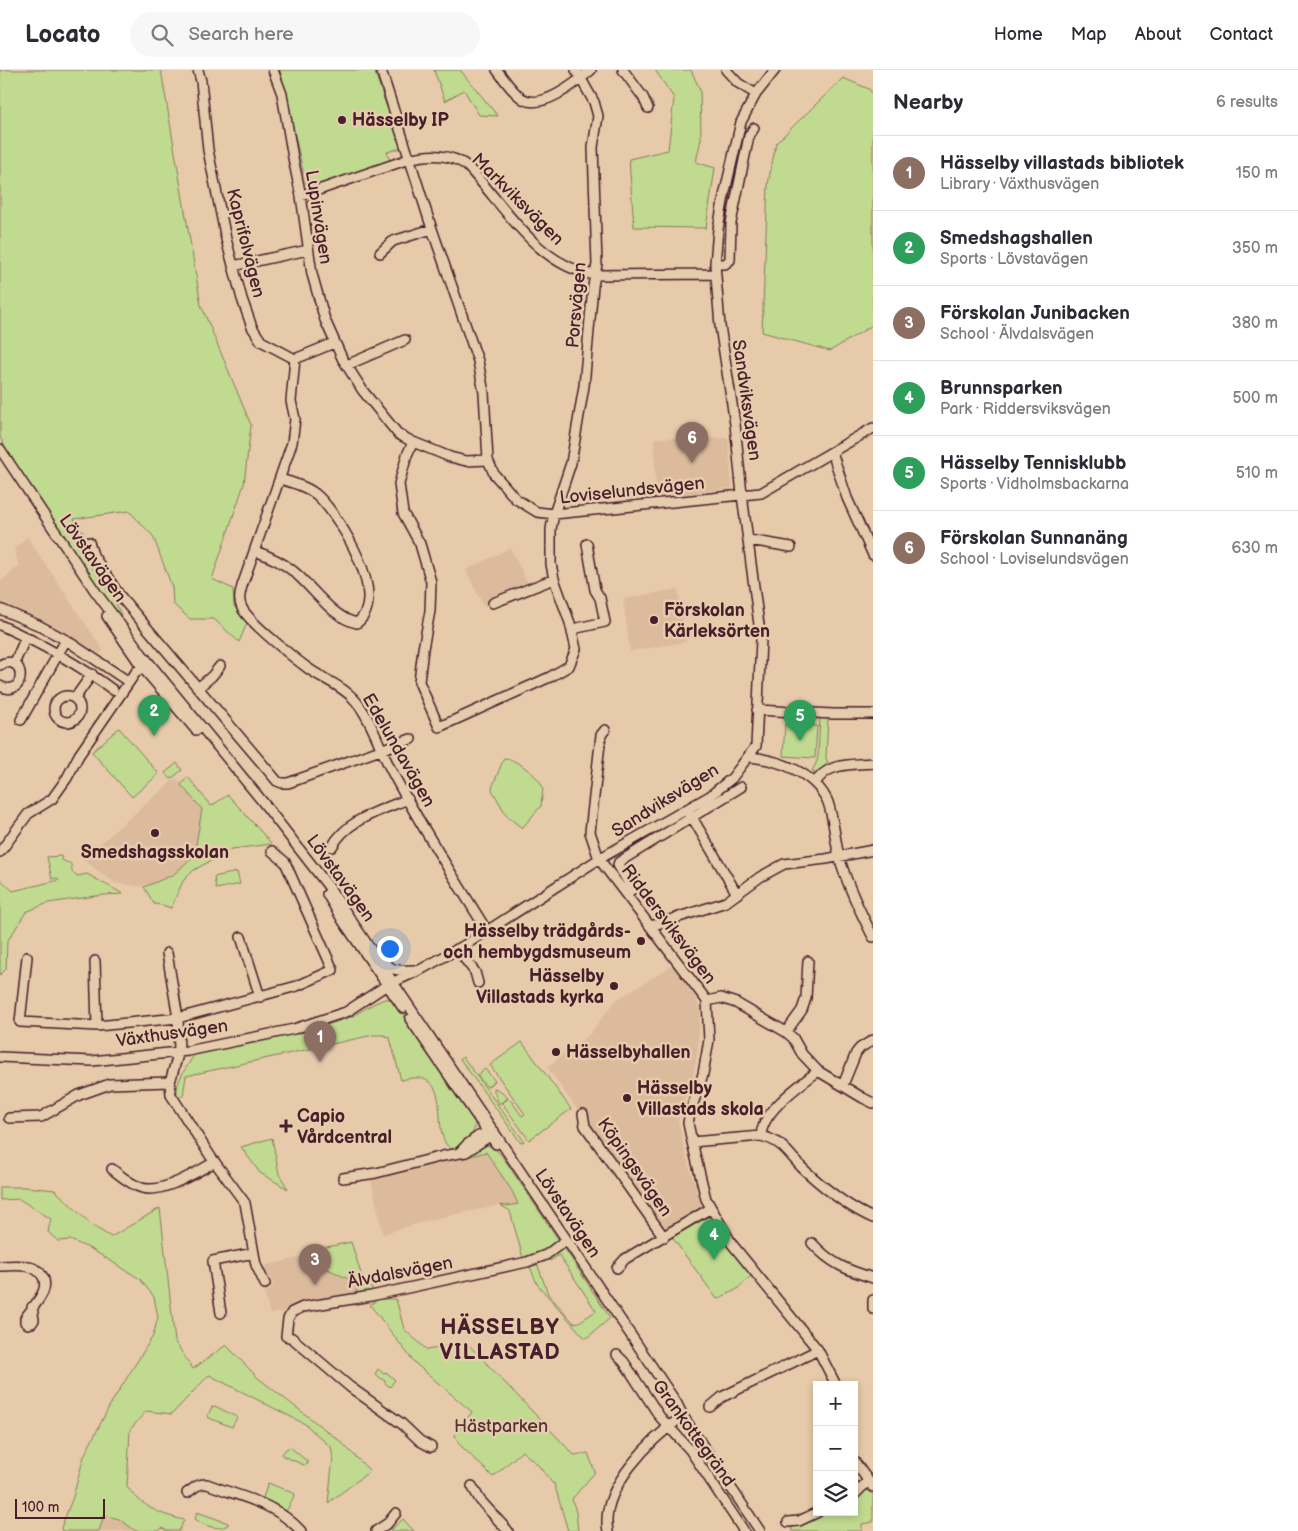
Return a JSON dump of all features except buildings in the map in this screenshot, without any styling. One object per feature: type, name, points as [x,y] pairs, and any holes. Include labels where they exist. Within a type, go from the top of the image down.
[{"type":"street","name":"Kaprifolvägen","points":[[198,70],[201,81],[208,150],[242,299],[252,326],[261,341],[295,359]]},
{"type":"street","name":"Lupinvägen","points":[[273,70],[282,94],[301,196],[312,274],[325,320],[334,342],[362,391],[398,434],[450,457],[466,461],[488,460]]},
{"type":"street","name":"Loviselundsvägen","points":[[380,70],[432,230],[478,361],[484,393],[488,460],[494,474],[516,500],[537,512],[554,514],[761,493],[873,428]]},
{"type":"street","points":[[497,70],[516,94],[525,100],[535,102],[546,100],[591,70]]},
{"type":"street","name":"Porsvägen","points":[[413,442],[407,455],[400,484],[404,513],[420,544],[431,582],[430,611],[419,682],[439,727],[550,677],[569,666],[576,649],[554,579],[551,564],[551,528],[570,463],[584,386],[597,264],[593,147],[598,116],[594,102],[576,70]]},
{"type":"street","points":[[622,70],[643,97],[648,108]]},
{"type":"street","points":[[726,70],[738,83],[756,94]]},
{"type":"street","name":"Sandviksvägen","points":[[392,986],[487,931],[599,859],[690,813],[732,778],[750,757],[756,746],[761,640],[742,496],[735,424],[720,326],[715,264],[718,229],[732,155],[741,122],[756,94],[775,70]]},
{"type":"street","points":[[715,264],[725,264],[730,260],[731,222],[749,136],[754,128]]},
{"type":"street","name":"Markviksvägen","points":[[301,196],[409,159],[423,155],[441,156],[464,164],[536,244],[563,264],[584,273],[595,275],[715,274]]},
{"type":"street","points":[[380,253],[393,241],[432,230]]},
{"type":"street","points":[[233,266],[308,250]]},
{"type":"street","points":[[347,365],[405,340]]},
{"type":"street","points":[[295,359],[334,342]]},
{"type":"street","name":"Edelundavägen","points":[[295,359],[291,401],[295,419],[292,443],[242,586],[239,599],[242,609],[288,654],[354,698],[367,719],[408,799],[487,931]]},
{"type":"street","name":"Lövstavägen","points":[[0,449],[147,668],[299,847],[374,953],[392,986],[490,1133],[676,1402],[683,1416],[760,1531]]},
{"type":"street","points":[[832,452],[847,498],[873,555]]},
{"type":"street","name":"Lövstavägen","points":[[0,457],[44,524],[147,668],[285,836],[324,888],[364,952],[392,986]]},
{"type":"street","points":[[255,550],[279,561],[294,572],[339,616],[350,622],[357,623],[363,619],[367,611],[364,574],[353,548],[336,518],[317,496],[298,485],[280,479]]},
{"type":"street","points":[[749,540],[791,547]]},
{"type":"street","points":[[89,542],[93,555],[120,596],[277,781],[288,783],[411,739]]},
{"type":"street","points":[[572,633],[577,628],[605,622],[600,598],[595,590],[587,544]]},
{"type":"street","points":[[493,603],[554,579]]},
{"type":"street","points":[[0,609],[38,625],[66,640],[130,682]]},
{"type":"street","points":[[0,625],[26,637],[92,674],[113,690]]},
{"type":"street","points":[[14,664],[26,637]]},
{"type":"street","points":[[21,720],[66,640]]},
{"type":"street","points":[[0,665],[5,663],[14,664],[20,670],[21,678],[12,688],[8,689],[0,686]]},
{"type":"street","points":[[198,688],[220,666]]},
{"type":"street","points":[[0,852],[28,814],[52,799],[67,778],[79,755],[130,682],[138,680],[147,668]]},
{"type":"street","points":[[75,698],[92,674]]},
{"type":"street","points":[[757,710],[873,714]]},
{"type":"street","points":[[599,859],[590,832],[601,735],[605,730]]},
{"type":"street","points":[[750,757],[779,763],[807,776],[827,801],[839,856],[853,896],[869,918],[873,937]]},
{"type":"street","points":[[815,784],[823,772],[833,767],[873,763]]},
{"type":"street","points":[[627,894],[632,889],[618,865],[619,862],[690,813],[741,787]]},
{"type":"street","points":[[332,847],[344,831],[367,816],[408,799]]},
{"type":"street","points":[[690,813],[737,894]]},
{"type":"street","points":[[651,926],[726,902],[760,877],[784,864],[873,850]]},
{"type":"street","points":[[27,957],[20,1022],[97,1026],[178,1018],[297,986],[333,970],[284,862],[272,851]]},
{"type":"street","name":"Riddersviksvägen","points":[[599,859],[707,1001],[709,1040],[703,1074],[688,1123],[706,1198],[722,1229],[745,1261],[818,1350],[834,1381]]},
{"type":"street","points":[[241,937],[260,997]]},
{"type":"street","points":[[457,948],[475,972],[478,983]]},
{"type":"street","points":[[364,952],[378,981],[371,996]]},
{"type":"street","points":[[167,953],[178,1018],[179,1052],[170,1082],[171,1094],[215,1162],[245,1203],[256,1265],[265,1284]]},
{"type":"street","points":[[374,953],[381,957],[389,968],[394,970],[420,970]]},
{"type":"street","points":[[95,961],[97,1026]]},
{"type":"street","points":[[786,1032],[802,1010],[806,998],[808,961]]},
{"type":"street","name":"Växthusvägen","points":[[346,1012],[371,996],[392,986]]},
{"type":"street","name":"Växthusvägen","points":[[0,1058],[92,1061],[179,1052],[294,1029],[337,1016],[363,1006],[392,986]]},
{"type":"street","points":[[707,1001],[721,998],[736,1003],[786,1032],[793,1038],[802,1054],[818,1071],[873,1102]]},
{"type":"street","points":[[843,1086],[856,1053],[860,1048],[873,1040]]},
{"type":"street","points":[[761,1136],[761,1128],[771,1113],[791,1093],[818,1071]]},
{"type":"street","points":[[9,1118],[41,1117],[78,1095],[110,1084],[170,1082]]},
{"type":"street","name":"Köpingsvägen","points":[[583,1114],[585,1126],[664,1237]]},
{"type":"street","points":[[343,1178],[466,1152],[490,1133]]},
{"type":"street","points":[[692,1142],[761,1136],[771,1139],[779,1143],[790,1153],[807,1173],[858,1212],[873,1218]]},
{"type":"street","points":[[112,1169],[142,1188],[154,1189],[166,1186],[215,1162]]},
{"type":"street","points":[[617,1268],[625,1259],[711,1208]]},
{"type":"street","name":"Älvdalsvägen","points":[[431,1447],[420,1441],[402,1424],[350,1388],[292,1338],[286,1336],[288,1318],[292,1312],[303,1307],[371,1296],[532,1261],[546,1255],[565,1241]]},
{"type":"street","points":[[812,1243],[823,1256],[840,1266],[873,1278]]},
{"type":"street","points":[[221,1313],[212,1261],[254,1253]]},
{"type":"street","points":[[0,1266],[27,1266],[36,1268],[42,1275],[45,1281],[43,1291],[32,1307]]},
{"type":"street","points":[[873,1300],[873,1309]]},
{"type":"street","points":[[710,1407],[722,1396],[818,1350]]},
{"type":"street","name":"Grankottegränd","points":[[617,1355],[624,1362],[660,1417],[690,1450],[744,1531]]},
{"type":"street","points":[[608,1531],[606,1517],[621,1479],[654,1440],[683,1416]]},
{"type":"street","points":[[858,1466],[871,1484],[858,1492]]},
{"type":"street","points":[[186,1493],[196,1486],[207,1484],[276,1510],[285,1515],[301,1531]]},
{"type":"street","points":[[472,1486],[480,1500],[508,1531]]},
{"type":"street","points":[[376,1531],[388,1523],[396,1513]]},
{"type":"street","points":[[788,1522],[799,1521],[813,1514]]},
{"type":"shaded area","points":[[654,438],[728,438],[732,488],[656,498]]},
{"type":"shaded area","points":[[27,537],[103,650],[100,654],[38,620],[0,605],[0,582],[19,566],[14,549]]},
{"type":"shaded area","points":[[510,548],[529,585],[484,607],[466,570]]},
{"type":"shaded area","name":"Förskolan Kärleksörten","points":[[678,589],[686,642],[630,651],[623,599]]},
{"type":"shaded area","name":"Smedshagsskolan","points":[[176,778],[202,809],[195,856],[174,875],[144,887],[115,883],[82,859]]},
{"type":"shaded area","name":"Hässelby Villastads skola","points":[[673,965],[695,994],[700,1012],[698,1048],[694,1073],[678,1120],[687,1160],[702,1206],[664,1231],[547,1067],[589,1035],[615,1001]]},
{"type":"shaded area","points":[[486,1152],[512,1191],[518,1204],[500,1205],[433,1219],[383,1234],[371,1179]]},
{"type":"shaded area","points":[[305,1256],[356,1283],[357,1295],[293,1307],[286,1312],[270,1314],[264,1292],[270,1291],[273,1283],[260,1267]]},
{"type":"shaded area","points":[[103,1515],[118,1519],[136,1531],[99,1531]]},
{"type":"green space","points":[[0,70],[161,70],[201,305],[251,425],[244,484],[212,579],[233,589],[234,606],[247,623],[239,642],[214,619],[190,619],[173,604],[172,587],[153,536],[129,511],[74,519],[84,534],[74,542],[114,599],[121,615],[117,615],[8,456],[9,454],[0,437]]},
{"type":"green space","name":"Hässelby IP","points":[[280,70],[374,70],[401,148],[387,152],[390,161],[313,186],[306,184]]},
{"type":"green space","points":[[434,70],[460,70],[498,116],[479,115],[464,90],[445,101]]},
{"type":"green space","points":[[655,70],[691,70],[700,90],[701,139],[696,162],[715,168],[706,228],[634,227],[629,159],[668,150],[674,98]]},
{"type":"green space","points":[[843,78],[869,89],[873,95],[873,325],[830,351],[762,332],[768,184],[776,143]]},
{"type":"green space","points":[[820,716],[828,717],[826,758],[829,766],[815,772],[812,771],[818,756]]},
{"type":"green space","points":[[785,724],[817,726],[815,758],[783,756]]},
{"type":"green space","points":[[119,728],[159,774],[132,797],[92,752]]},
{"type":"green space","points":[[504,758],[514,761],[525,768],[536,777],[543,788],[541,806],[522,828],[507,816],[492,790]]},
{"type":"green space","points":[[177,763],[182,770],[171,779],[165,773]]},
{"type":"green space","points":[[188,777],[211,806],[228,795],[272,844],[232,849],[194,870],[183,881],[171,908],[154,904],[144,887],[173,875],[194,856],[202,809],[181,785]]},
{"type":"green space","points":[[61,856],[62,860],[71,864],[72,872],[78,876],[87,874],[123,894],[48,903],[26,912],[7,942],[6,969],[0,975],[0,879],[13,891],[59,880],[56,878],[52,879],[47,857]]},
{"type":"green space","points":[[237,872],[240,884],[216,889],[214,877]]},
{"type":"green space","points":[[387,998],[398,1005],[475,1119],[472,1134],[465,1142],[456,1147],[451,1149],[445,1142],[442,1133],[438,1099],[430,1082],[420,1078],[401,1080],[390,1038],[384,1035],[373,1035],[186,1076],[183,1096],[177,1096],[180,1080],[194,1055],[315,1029],[351,1017]]},
{"type":"green space","points":[[522,1042],[571,1109],[529,1140],[502,1103],[509,1098],[522,1116],[525,1114],[490,1065]]},
{"type":"green space","points":[[463,1057],[524,1141],[521,1143],[460,1059]]},
{"type":"green space","points":[[485,1069],[495,1081],[487,1087],[477,1075]]},
{"type":"green space","points":[[494,1088],[497,1089],[508,1098],[499,1104]]},
{"type":"green space","points":[[272,1138],[279,1174],[288,1189],[260,1173],[241,1147]]},
{"type":"green space","points":[[487,1145],[493,1147],[502,1156],[558,1239],[543,1252],[523,1258],[510,1211],[500,1205],[518,1204],[512,1191],[486,1152],[464,1158]]},
{"type":"green space","points":[[0,1187],[55,1190],[93,1226],[111,1237],[160,1208],[175,1342],[193,1369],[226,1345],[258,1378],[341,1442],[370,1471],[328,1503],[333,1457],[331,1447],[305,1424],[209,1375],[172,1414],[146,1411],[130,1430],[127,1487],[145,1505],[184,1520],[179,1531],[167,1531],[162,1528],[159,1531],[136,1531],[119,1519],[104,1515],[99,1531],[62,1531],[61,1528],[73,1497],[84,1456],[110,1405],[153,1336],[158,1317],[154,1297],[140,1279],[91,1249],[70,1240],[58,1241],[48,1232],[51,1219],[19,1199],[0,1200]]},
{"type":"green space","points":[[708,1217],[726,1244],[752,1275],[736,1290],[717,1299],[672,1237]]},
{"type":"green space","points":[[351,1242],[363,1280],[374,1291],[357,1295],[356,1283],[308,1257],[312,1250]]},
{"type":"green space","points":[[562,1248],[565,1249],[610,1318],[587,1338],[584,1337],[537,1284],[530,1267],[536,1264],[538,1266],[548,1294],[574,1323],[579,1322],[596,1311],[559,1255],[550,1261],[548,1256]]},
{"type":"green space","name":"Hästparken","points":[[378,1299],[396,1299],[404,1329],[427,1350],[467,1343],[574,1455],[588,1453],[595,1472],[572,1499],[576,1512],[578,1531],[568,1531],[554,1483],[522,1451],[493,1477],[459,1444],[455,1435],[472,1412],[415,1363],[370,1305]]},
{"type":"green space","points":[[378,1369],[384,1374],[386,1372],[395,1380],[390,1387],[375,1374]]},
{"type":"green space","points":[[215,1406],[237,1417],[232,1427],[209,1418],[208,1415],[212,1407]]},
{"type":"green space","points":[[290,1447],[308,1464],[304,1465],[283,1456],[282,1454]]},
{"type":"green space","points":[[268,1483],[295,1494],[286,1512],[262,1501]]},
{"type":"green space","points":[[864,1490],[869,1491],[873,1495],[873,1522],[862,1524],[862,1531],[792,1531],[791,1528],[818,1516],[858,1516],[858,1495]]},
{"type":"green space","points":[[197,1512],[228,1523],[228,1525],[220,1528],[207,1526],[195,1519]]},
{"type":"green space","points":[[403,1519],[414,1531],[390,1531]]},
{"type":"place","name":"Hässelby IP","points":[[342,120]]},
{"type":"place","name":"Förskolan Sunnanäng","points":[[692,463]]},
{"type":"place","name":"Förskolan Kärleksörten","points":[[654,620]]},
{"type":"place","name":"Smedshagshallen","points":[[154,736]]},
{"type":"place","name":"Hässelby Tennisklubb","points":[[800,741]]},
{"type":"place","name":"Smedshagsskolan","points":[[155,833]]},
{"type":"place","name":"Hässelby trädgårds- och hembygdsmuseum","points":[[641,941]]},
{"type":"place","name":"Hässelby Villastads kyrka","points":[[614,986]]},
{"type":"place","name":"Hässelbyhallen","points":[[556,1052]]},
{"type":"place","name":"Hässelby villastads bibliotek","points":[[320,1062]]},
{"type":"place","name":"Hässelby Villastads skola","points":[[627,1098]]},
{"type":"place","name":"Capio Vårdcentral","points":[[286,1126]]},
{"type":"place","name":"Brunnsparken","points":[[714,1260]]},
{"type":"place","name":"Förskolan Junibacken","points":[[315,1285]]},
{"type":"district","name":"HÄSSELBY VILLASTAD","points":[[500,1338]]}]
